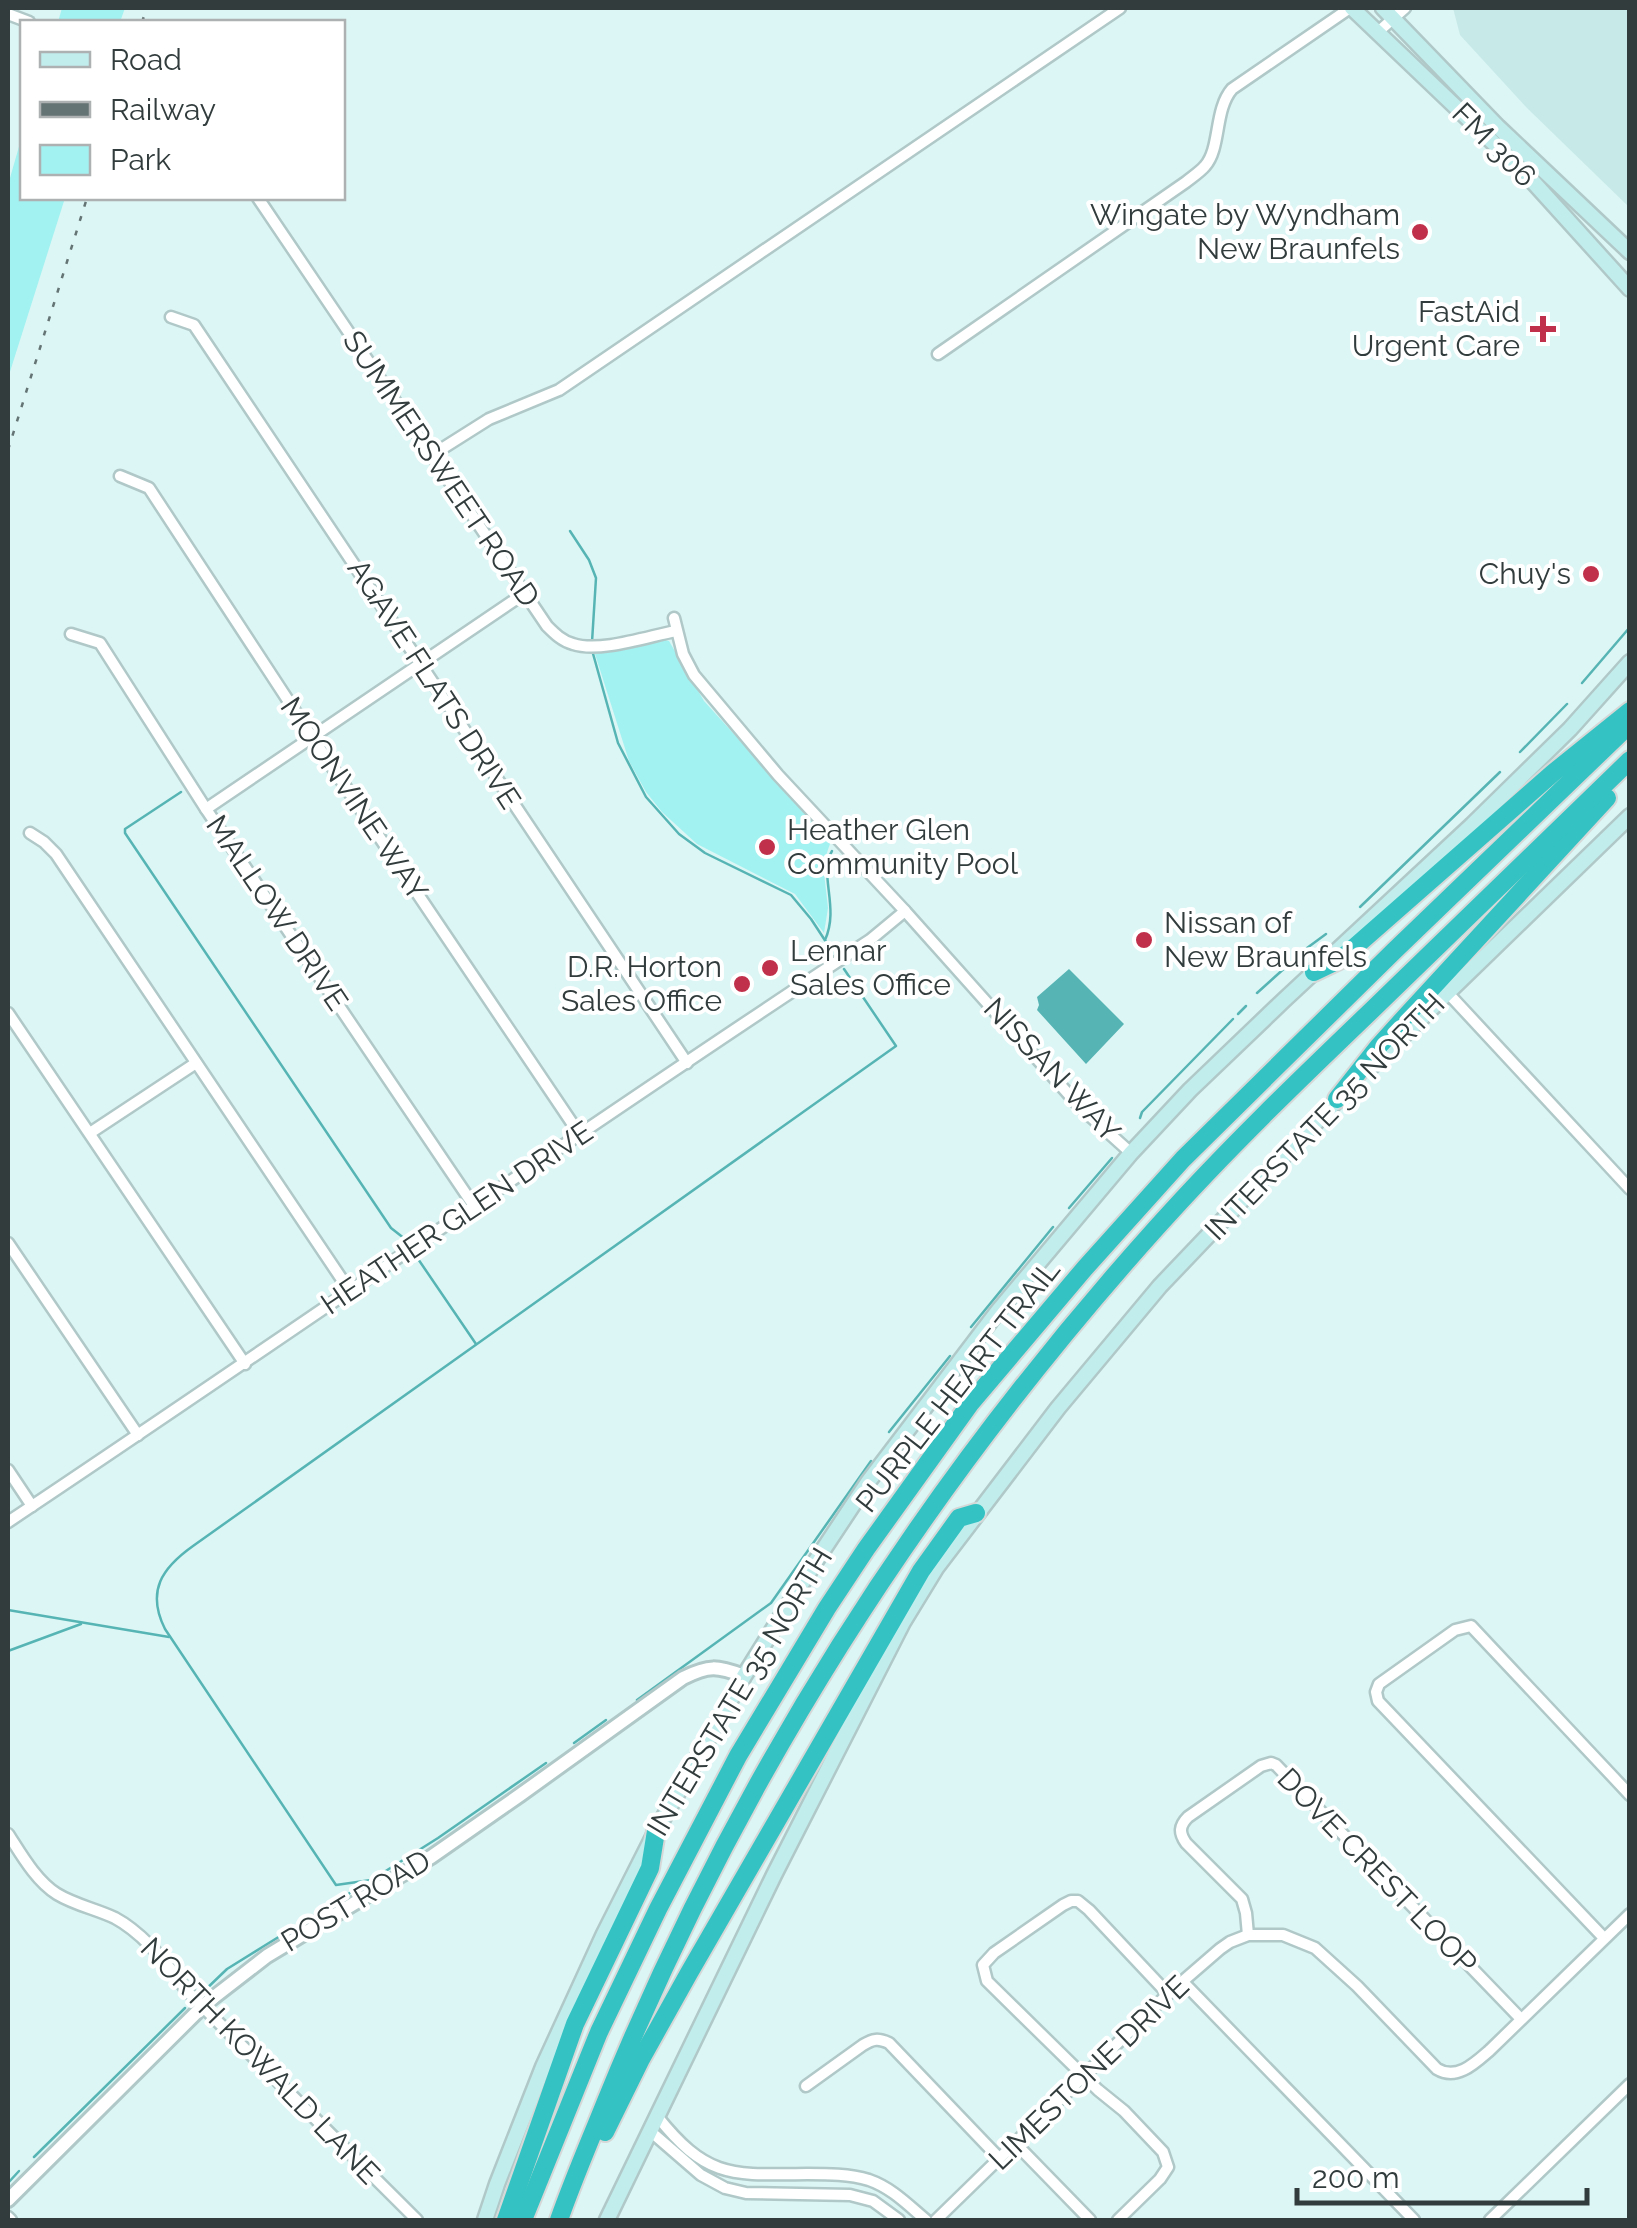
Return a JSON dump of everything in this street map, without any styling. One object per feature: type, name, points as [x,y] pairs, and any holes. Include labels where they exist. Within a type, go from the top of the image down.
[{"type":"highway","points":[[1314,972],[1340,959],[1630,711]]},
{"type":"highway","name":"PURPLE HEART TRAIL","points":[[523,2220],[599,2032],[658,1908],[738,1756],[866,1549],[970,1404],[1183,1159],[1630,724]]},
{"type":"highway","name":"PURPLE HEART TRAIL","points":[[558,2220],[664,1967],[733,1827],[854,1623],[946,1487],[1048,1353],[1213,1166],[1630,760]]},
{"type":"highway","points":[[1337,1099],[1378,1046],[1630,775]]},
{"type":"highway","points":[[568,2220],[641,2059],[734,1893],[921,1570],[958,1518],[976,1513]]},
{"type":"highway","points":[[506,2220],[574,2024],[650,1868],[656,1831]]},
{"type":"main road","name":"FM 306","points":[[1351,8],[1526,174],[1630,289]]},
{"type":"main road","name":"FM 306","points":[[1394,11],[1498,127],[1630,252]]},
{"type":"main road","name":"INTERSTATE 35 NORTH","points":[[485,2220],[544,2067],[656,1831],[816,1559],[892,1450],[998,1311],[1131,1153],[1190,1090],[1472,825],[1570,729],[1630,662]]},
{"type":"main road","name":"INTERSTATE 35 NORTH","points":[[607,2220],[903,1622],[976,1513],[1160,1286],[1337,1099],[1630,816]]},
{"type":"street","points":[[432,456],[489,419],[558,390],[1120,8]]},
{"type":"street","points":[[938,354],[1206,166],[1223,104],[1232,89],[1351,8]]},
{"type":"street","points":[[1378,32],[1394,11]]},
{"type":"street","name":"SUMMERSWEET ROAD","points":[[259,200],[547,626],[562,640],[584,647],[676,631]]},
{"type":"street","name":"AGAVE FLATS DRIVE","points":[[171,317],[194,325],[687,1064]]},
{"type":"street","name":"MOONVINE WAY","points":[[120,476],[149,488],[580,1135]]},
{"type":"street","points":[[206,809],[526,593]]},
{"type":"street","name":"NISSAN WAY","points":[[674,618],[683,654],[694,675],[778,775],[1080,1107],[1131,1153]]},
{"type":"street","name":"MALLOW DRIVE","points":[[71,634],[100,643],[206,809],[474,1206]]},
{"type":"street","points":[[30,833],[56,854],[349,1290]]},
{"type":"street","name":"HEATHER GLEN DRIVE","points":[[8,1522],[870,940],[905,911]]},
{"type":"street","points":[[1447,992],[1630,1189]]},
{"type":"street","points":[[8,1014],[244,1364]]},
{"type":"street","points":[[90,1133],[196,1063]]},
{"type":"street","points":[[8,1242],[138,1435]]},
{"type":"street","points":[[8,1470],[32,1506]]},
{"type":"street","points":[[1604,1938],[1378,1700],[1379,1684],[1455,1630],[1471,1626],[1630,1795]]},
{"type":"street","name":"POST ROAD","points":[[8,2200],[203,2006],[267,1956],[459,1838],[683,1678],[704,1668],[720,1667],[744,1676]]},
{"type":"street","name":"DOVE CREST LOOP","points":[[1248,1935],[1242,1899],[1186,1843],[1180,1829],[1188,1817],[1271,1763],[1521,2019]]},
{"type":"street","name":"NORTH KOWALD LANE","points":[[8,1834],[54,1892],[113,1917],[156,1951],[186,1990],[418,2220]]},
{"type":"street","points":[[1118,2220],[1160,2179],[1168,2159],[1124,2111],[987,1981],[983,1965],[1063,1905],[1078,1902],[1168,1994]]},
{"type":"street","points":[[1248,1935],[1283,1934],[1314,1948],[1444,2074],[1457,2073],[1474,2064],[1630,1914]]},
{"type":"street","name":"LIMESTONE DRIVE","points":[[936,2220],[1168,1994],[1230,1942],[1248,1935]]},
{"type":"street","points":[[1183,1982],[1414,2220]]},
{"type":"street","points":[[806,2086],[863,2045],[883,2040],[1000,2158]]},
{"type":"street","points":[[1490,2220],[1630,2084]]},
{"type":"street","points":[[657,2116],[674,2138],[710,2166],[756,2175],[850,2175],[891,2190],[926,2220]]},
{"type":"street","points":[[649,2130],[702,2175],[725,2188],[850,2195],[873,2202],[900,2220]]},
{"type":"street","points":[[1015,2144],[1090,2220]]},
{"type":"shaded area","points":[[1453,8],[1629,8],[1629,207],[1527,108],[1460,35]]},
{"type":"shaded area","points":[[1069,969],[1124,1024],[1086,1064],[1037,1010],[1037,997]]},
{"type":"green space","points":[[62,8],[125,8],[121,20],[59,20]]},
{"type":"green space","points":[[20,143],[20,200],[64,200],[8,378],[8,185]]},
{"type":"green space","points":[[665,640],[704,701],[831,841],[823,864],[828,908],[824,933],[795,894],[697,844],[662,812],[629,761],[595,654]]},
{"type":"waterway","points":[[570,531],[596,578],[592,642]]},
{"type":"waterway","points":[[1582,683],[1630,627]]},
{"type":"waterway","points":[[592,650],[618,743],[646,797],[679,834],[705,853],[791,895],[832,951]]},
{"type":"waterway","points":[[1520,752],[1567,704]]},
{"type":"waterway","points":[[1360,907],[1500,772]]},
{"type":"waterway","points":[[181,792],[125,829],[125,833],[391,1228],[409,1246]]},
{"type":"waterway","points":[[825,940],[830,915],[827,870],[832,851]]},
{"type":"waterway","points":[[1257,993],[1326,934]]},
{"type":"waterway","points":[[371,1880],[336,1885],[165,1629],[157,1603],[160,1581],[193,1546],[896,1046],[844,969]]},
{"type":"waterway","points":[[1238,1014],[1246,1006]]},
{"type":"waterway","points":[[1140,1118],[1233,1019]]},
{"type":"waterway","points":[[1069,1208],[1112,1158]]},
{"type":"waterway","points":[[971,1327],[1053,1227]]},
{"type":"waterway","points":[[414,1253],[476,1344]]},
{"type":"waterway","points":[[889,1432],[950,1356]]},
{"type":"waterway","points":[[637,1700],[771,1603],[871,1461]]},
{"type":"waterway","points":[[8,1610],[169,1637]]},
{"type":"waterway","points":[[8,1651],[81,1624]]},
{"type":"waterway","points":[[574,1743],[606,1720]]},
{"type":"waterway","points":[[373,1879],[546,1763]]},
{"type":"waterway","points":[[202,1993],[227,1969],[366,1883]]},
{"type":"waterway","points":[[34,2157],[185,2008]]},
{"type":"waterway","points":[[8,2183],[19,2171]]},
{"type":"railway","points":[[143,20],[147,8]]},
{"type":"railway","points":[[8,450],[86,200]]},
{"type":"place","name":"Wingate by Wyndham New Braunfels","points":[[1420,232]]},
{"type":"place","name":"FastAid Urgent Care","points":[[1543,329]]},
{"type":"place","name":"Chuy's","points":[[1591,574]]},
{"type":"place","name":"Heather Glen Community Pool","points":[[767,847]]},
{"type":"place","name":"Nissan of New Braunfels","points":[[1144,940]]},
{"type":"place","name":"Lennar Sales Office","points":[[770,968]]},
{"type":"place","name":"D.R. Horton Sales Office","points":[[742,984]]}]
